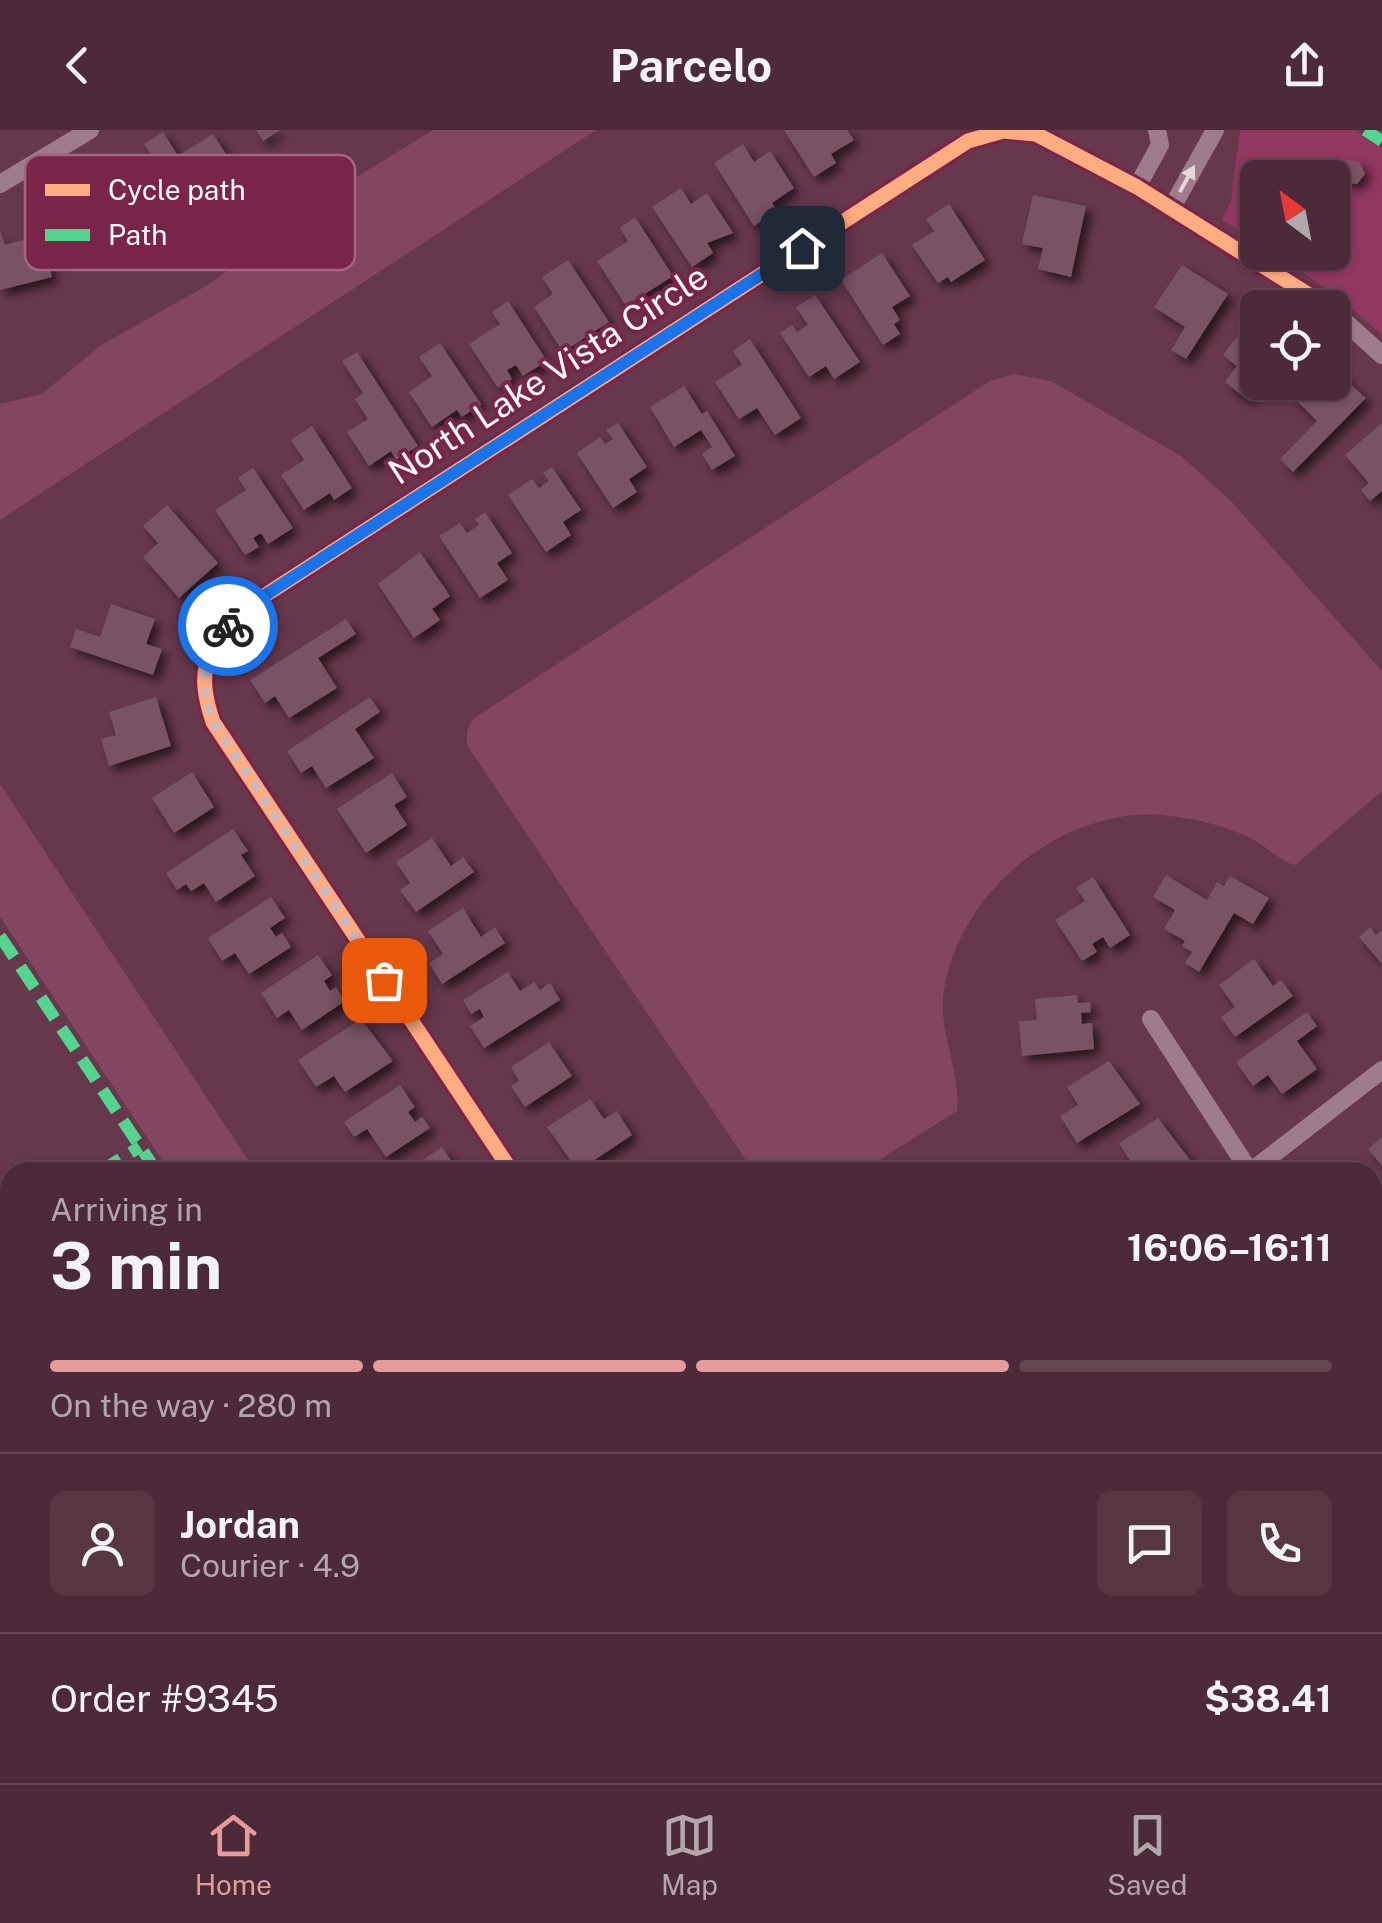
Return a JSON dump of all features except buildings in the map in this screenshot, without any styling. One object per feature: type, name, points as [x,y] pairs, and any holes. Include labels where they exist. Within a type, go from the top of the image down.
[{"type":"street","points":[[48,155],[90,130]]},
{"type":"street","points":[[1138,188],[1158,137],[1174,130]]},
{"type":"street","points":[[1171,209],[1215,130]]},
{"type":"street","points":[[1003,131],[1036,134],[1138,188],[1305,290]]},
{"type":"street","name":"North Lake Vista Circle","points":[[505,1162],[213,722],[202,690],[204,669],[214,643],[239,612],[968,141],[1003,131]]},
{"type":"street","points":[[0,184],[25,169]]},
{"type":"street","points":[[1350,326],[1382,355]]},
{"type":"street","points":[[1150,1019],[1243,1162]]},
{"type":"street","points":[[1263,1162],[1382,1070]]},
{"type":"shaded area","points":[[433,130],[596,130],[0,520],[0,404],[42,394],[100,346],[228,270],[355,270],[355,178]]},
{"type":"shaded area","points":[[1240,130],[1356,130],[1382,148],[1382,335],[1350,307],[1350,290],[1328,290],[1299,270],[1350,270],[1350,160],[1240,160],[1240,231],[1222,220],[1231,200]]},
{"type":"shaded area","points":[[1014,374],[1051,381],[1181,456],[1231,501],[1382,671],[1382,791],[1295,865],[1241,834],[1170,816],[1131,815],[1092,824],[1055,840],[1022,862],[992,891],[968,923],[952,959],[943,1012],[957,1111],[876,1162],[747,1162],[467,745],[467,731],[473,719],[990,381]]},
{"type":"shaded area","points":[[0,784],[249,1162],[163,1162],[0,917]]},
{"type":"marked path","points":[[1365,130],[1382,141]]},
{"type":"marked path","points":[[0,936],[150,1162]]},
{"type":"marked path","points":[[115,1162],[140,1147]]},
{"type":"cycle path","points":[[505,1162],[213,722],[205,689],[207,663],[218,639],[239,612],[968,141],[1003,131],[1036,134],[1137,187],[1301,290]]},
{"type":"way so far","points":[[228,626],[214,643],[204,669],[202,690],[213,722],[384,980]]},
{"type":"route","points":[[228,626],[239,612],[802,248]]}]
